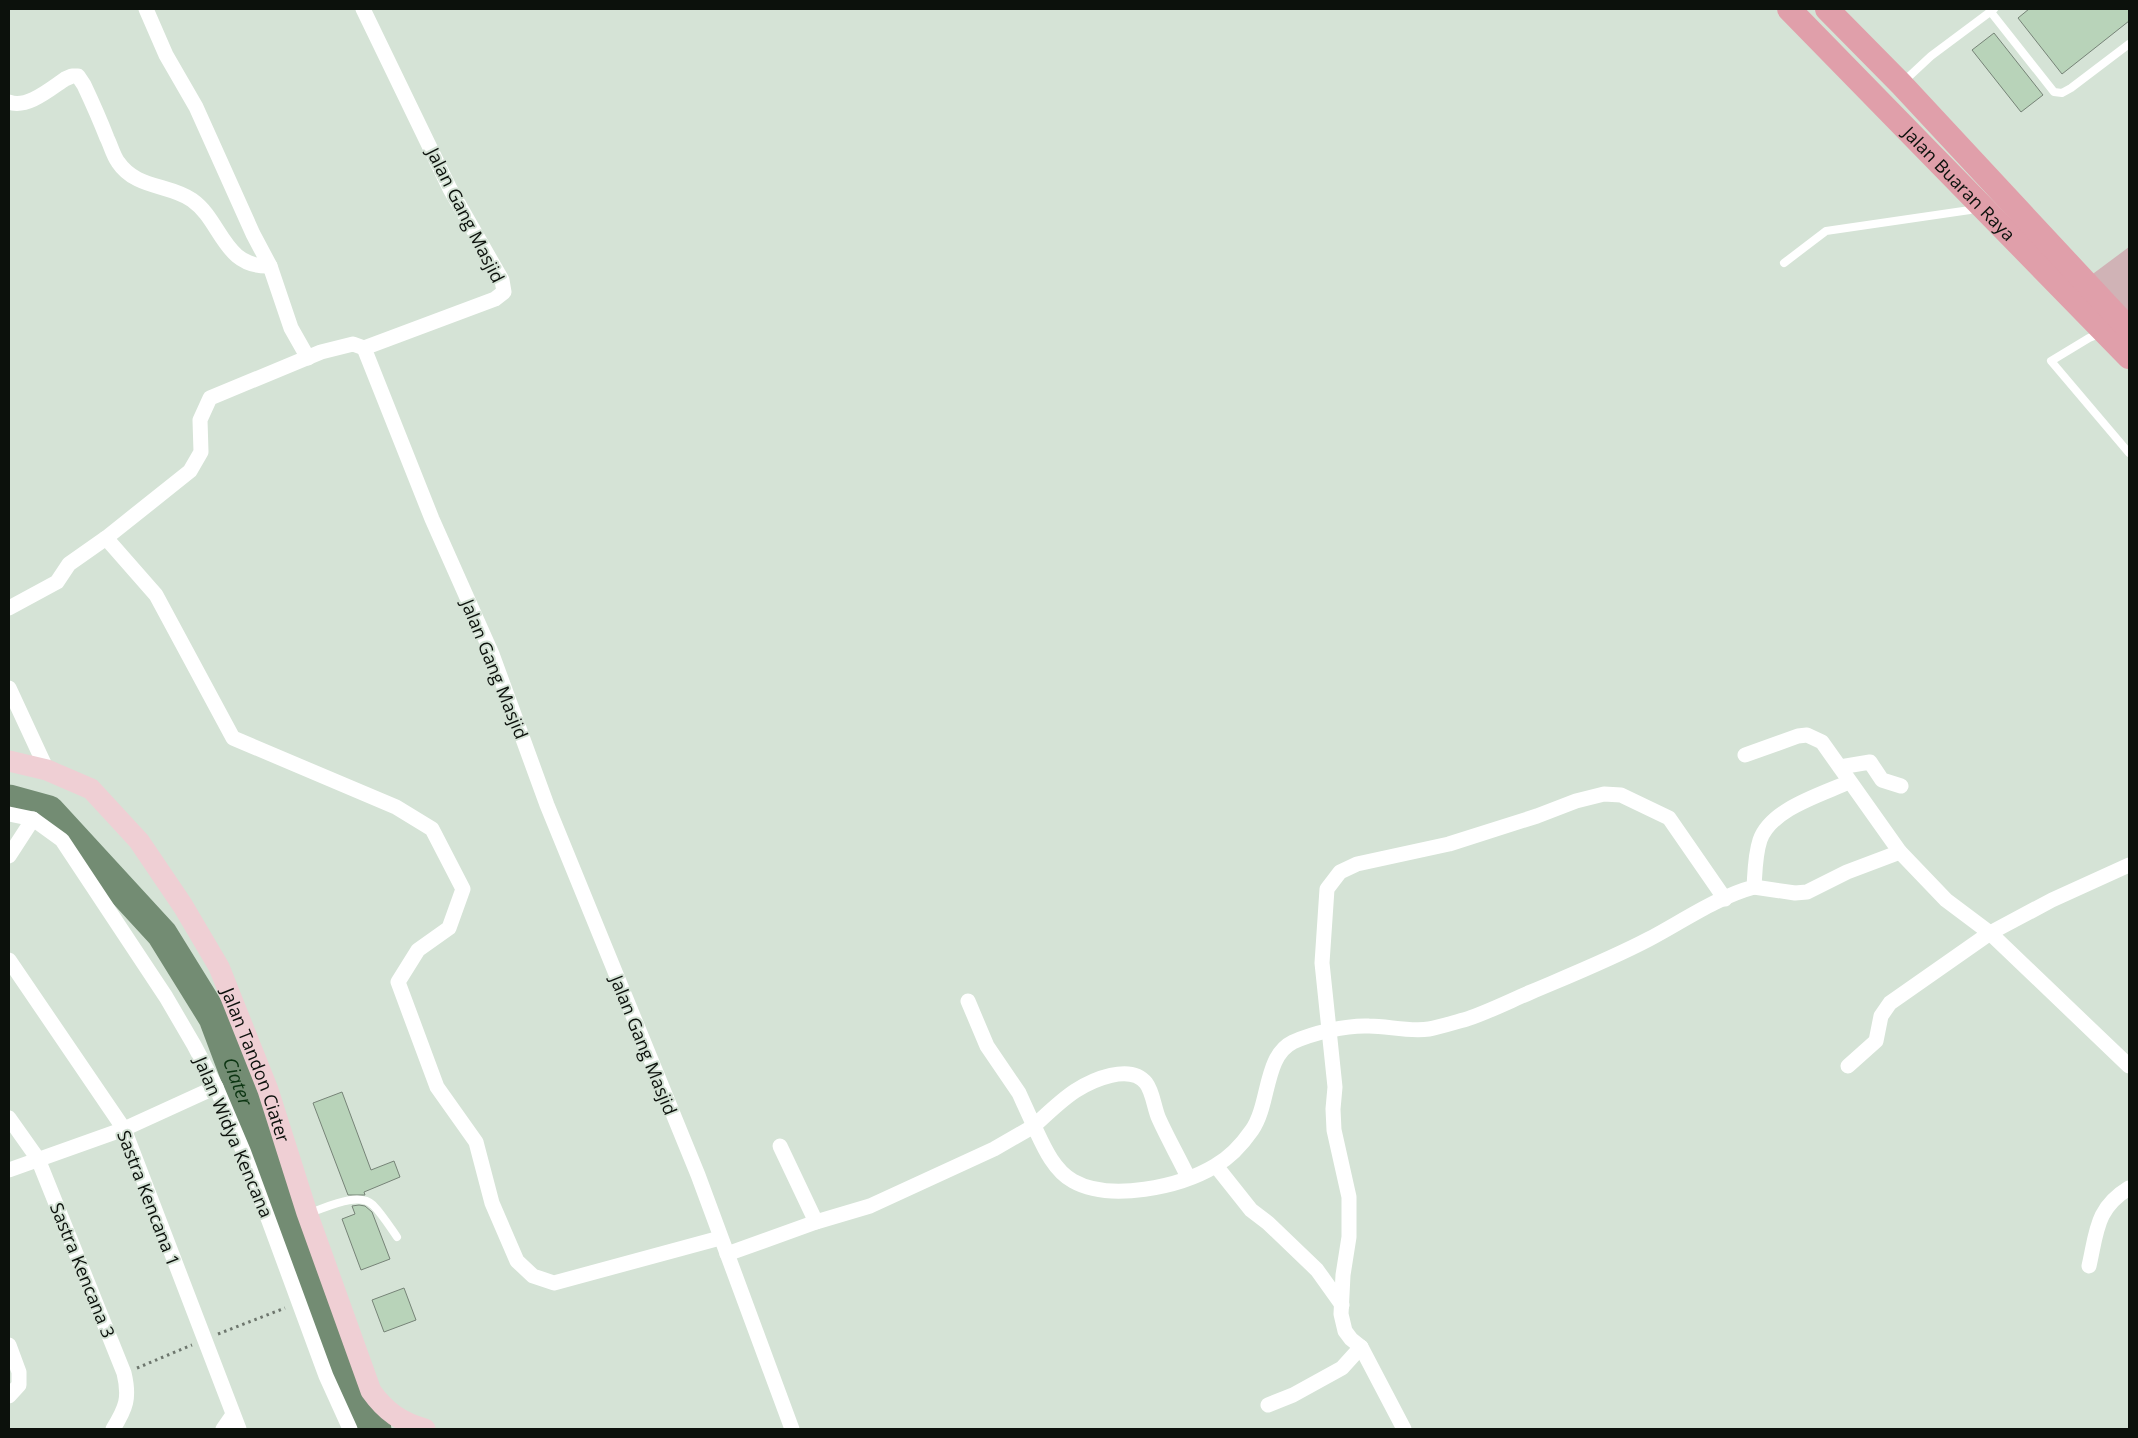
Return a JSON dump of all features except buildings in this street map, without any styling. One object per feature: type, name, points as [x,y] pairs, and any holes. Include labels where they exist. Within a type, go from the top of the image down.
[{"type":"main road","name":"Jalan Buaran Raya","points":[[1789,9],[1978,203],[2116,330]]},
{"type":"main road","name":"Jalan Buaran Raya","points":[[1827,9],[1901,84],[2116,330],[2129,357]]},
{"type":"street","points":[[146,9],[166,55],[196,107],[253,234],[270,266],[291,328],[308,358]]},
{"type":"street","name":"Jalan Gang Masjid","points":[[363,9],[450,189],[502,280],[505,289],[495,299],[364,348],[432,519],[492,654],[547,805],[698,1175],[792,1429]]},
{"type":"street","points":[[9,102],[16,105],[24,103],[65,79],[78,76],[84,85],[119,164],[144,183],[186,196],[193,201],[201,208],[220,238],[238,258],[255,265],[270,266]]},
{"type":"street","points":[[9,608],[57,582],[69,564],[106,538],[190,471],[201,452],[200,420],[210,398],[321,352],[353,344],[364,348]]},
{"type":"street","points":[[106,538],[156,594],[233,738],[396,807],[432,829],[463,889],[449,928],[418,950],[398,982],[437,1087],[476,1142],[492,1203],[517,1261],[533,1276],[554,1283],[720,1238]]},
{"type":"street","points":[[9,688],[47,770]]},
{"type":"street","points":[[1745,755],[1798,736],[1807,735],[1822,742],[1900,852],[1946,900],[1990,933],[2129,1066]]},
{"type":"street","name":"Jalan Tandon Ciater","points":[[9,761],[47,770],[91,789],[139,841],[183,906],[219,967],[268,1090],[307,1214],[371,1391],[390,1413],[400,1420],[425,1429]]},
{"type":"street","points":[[1840,766],[1870,762],[1882,780],[1900,786]]},
{"type":"street","points":[[1754,887],[1760,840],[1766,828],[1778,814],[1849,782]]},
{"type":"street","points":[[1404,1429],[1356,1343],[1343,1326],[1342,1305],[1349,1237],[1349,1197],[1334,1130],[1335,1087],[1322,963],[1327,888],[1340,872],[1357,864],[1449,844],[1537,816],[1576,801],[1604,794],[1621,795],[1669,818],[1725,899]]},
{"type":"street","name":"Jalan Widya Kencana","points":[[9,814],[33,819],[62,840],[166,997],[216,1087],[244,1153],[346,1428]]},
{"type":"street","points":[[9,856],[33,819]]},
{"type":"street","points":[[968,1001],[987,1046],[1019,1093],[1034,1126],[1057,1167],[1072,1181],[1089,1188],[1123,1191],[1160,1186],[1216,1166],[1238,1146],[1253,1129],[1262,1112],[1274,1062],[1280,1050],[1291,1043],[1307,1036],[1328,1031],[1367,1026],[1428,1029],[1469,1018],[1613,958],[1725,899],[1754,887],[1795,893],[1806,892],[1847,872],[1900,852]]},
{"type":"street","points":[[1848,1066],[1876,1041],[1881,1016],[1890,1003],[1990,933],[2052,900],[2129,865]]},
{"type":"street","name":"Sastra Kencana 1","points":[[9,960],[124,1129],[235,1423]]},
{"type":"street","points":[[727,1254],[816,1222],[870,1206],[994,1149],[1034,1126],[1075,1091],[1089,1084],[1125,1073],[1139,1076],[1147,1084],[1158,1117],[1188,1177]]},
{"type":"street","points":[[9,1170],[124,1129],[216,1087]]},
{"type":"street","name":"Sastra Kencana 3","points":[[9,1118],[38,1159],[124,1373],[128,1389],[127,1400],[113,1429]]},
{"type":"street","points":[[780,1146],[816,1222]]},
{"type":"street","points":[[1216,1166],[1250,1210],[1268,1223],[1317,1270],[1342,1305]]},
{"type":"street","points":[[2089,1266],[2099,1221],[2106,1207],[2129,1188]]},
{"type":"street","points":[[1268,1405],[1293,1395],[1342,1368],[1356,1343]]},
{"type":"street","points":[[9,1345],[19,1372],[19,1385],[9,1396]]},
{"type":"street","points":[[223,1429],[235,1423]]},
{"type":"lane","points":[[1901,84],[1930,56],[1992,10],[2054,92],[2062,93],[2071,88],[2129,44]]},
{"type":"lane","points":[[1784,263],[1826,231],[1970,210],[1978,203]]},
{"type":"lane","points":[[2116,330],[2089,338],[2051,360],[2129,453]]},
{"type":"lane","points":[[307,1214],[352,1200],[364,1199],[373,1205],[397,1237]]},
{"type":"shaded area","points":[[2129,247],[2129,315],[2090,276]]},
{"type":"waterway","name":"Ciater","points":[[9,800],[49,811],[162,934],[214,1018],[361,1409],[376,1429]]}]
